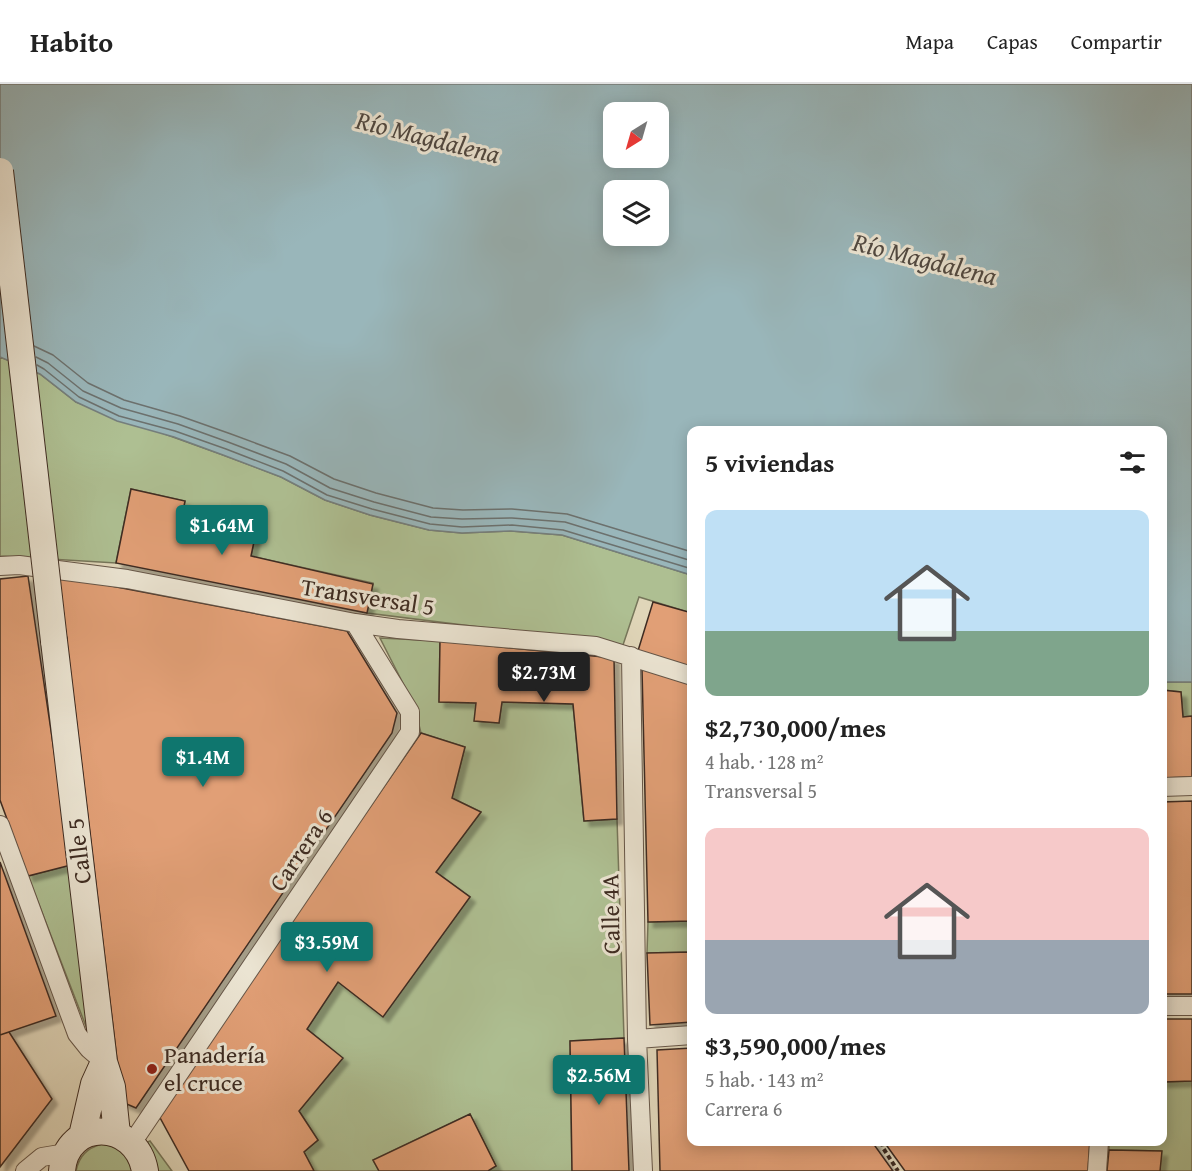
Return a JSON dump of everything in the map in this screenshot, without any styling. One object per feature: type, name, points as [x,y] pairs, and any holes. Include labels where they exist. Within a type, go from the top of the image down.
[{"type":"main road","name":"Calle 5","points":[[0,171],[104,1062],[125,1138],[139,1152],[145,1171]]},
{"type":"main road","name":"Calle 5","points":[[70,1153],[104,1062]]},
{"type":"main road","points":[[70,1153],[93,1132],[105,1131],[125,1138]]},
{"type":"street","name":"Transversal 5","points":[[0,566],[19,565],[127,579],[355,623],[398,629],[596,646],[687,674]]},
{"type":"street","name":"Carrera 6","points":[[125,1138],[410,732],[410,712],[355,623]]},
{"type":"street","name":"Calle 4A","points":[[631,656],[637,1039],[643,1171]]},
{"type":"street","points":[[1167,787],[1192,786]]},
{"type":"street","points":[[0,825],[76,1034],[104,1062]]},
{"type":"street","points":[[1167,1006],[1192,1006]]},
{"type":"street","points":[[637,1039],[687,1035]]},
{"type":"street","points":[[1098,1171],[1099,1146]]},
{"type":"street","points":[[25,1171],[42,1156],[70,1153]]},
{"type":"path","points":[[883,1146],[898,1171]]},
{"type":"green space","points":[[0,357],[40,374],[76,402],[281,477],[325,500],[370,515],[429,530],[462,533],[511,531],[562,535],[687,574],[687,612],[639,597],[623,645],[367,613],[373,583],[251,556],[256,532],[182,516],[185,501],[131,489],[116,563],[0,556]]},
{"type":"green space","points":[[380,638],[440,641],[439,702],[476,703],[475,721],[499,723],[502,702],[573,704],[584,821],[617,819],[624,1038],[570,1041],[572,1171],[488,1171],[496,1166],[470,1114],[373,1160],[379,1171],[314,1171],[304,1152],[318,1140],[299,1111],[342,1058],[307,1029],[338,982],[383,1016],[470,897],[436,872],[481,812],[452,798],[465,747],[421,733],[414,705]]},
{"type":"green space","points":[[1167,682],[1192,682],[1192,716],[1183,717],[1181,692],[1167,690]]},
{"type":"green space","points":[[71,865],[92,1042],[28,876]]},
{"type":"green space","points":[[687,921],[687,952],[647,953],[648,922]]},
{"type":"green space","points":[[1192,1081],[1192,1171],[1160,1171],[1161,1151],[1109,1150],[1109,1146],[1167,1146],[1167,1082]]},
{"type":"green space","points":[[150,1141],[172,1171],[150,1171],[141,1145]]},
{"type":"green space","points":[[102,1144],[122,1152],[133,1171],[76,1171],[84,1153]]},
{"type":"water","name":"Río Magdalena","points":[[0,84],[1192,84],[1192,682],[1167,682],[1167,426],[687,426],[687,574],[562,535],[511,531],[462,533],[429,530],[370,515],[325,500],[281,477],[174,437],[117,421],[76,402],[40,374],[0,357]]},
{"type":"building","points":[[131,489],[185,501],[182,516],[256,532],[251,556],[373,584],[367,613],[116,563]]},
{"type":"building","points":[[28,576],[71,865],[28,876],[0,800],[0,579]]},
{"type":"building","points":[[59,576],[347,631],[397,713],[392,733],[136,1108],[122,1102]]},
{"type":"building","points":[[653,602],[687,612],[687,669],[637,654]]},
{"type":"building","points":[[440,641],[614,658],[617,819],[584,821],[573,704],[502,702],[499,723],[474,721],[476,703],[439,702]]},
{"type":"building","points":[[642,669],[687,683],[687,921],[648,922]]},
{"type":"building","points":[[1167,691],[1181,692],[1183,717],[1192,716],[1192,777],[1167,778]]},
{"type":"building","points":[[421,733],[465,747],[452,798],[481,812],[436,872],[470,897],[383,1017],[338,982],[307,1029],[343,1058],[299,1111],[318,1140],[304,1152],[314,1171],[189,1171],[158,1114]]},
{"type":"building","points":[[1192,801],[1192,994],[1167,994],[1167,802]]},
{"type":"building","points":[[0,862],[56,1016],[0,1035]]},
{"type":"building","points":[[687,952],[687,1022],[650,1025],[647,953]]},
{"type":"building","points":[[1167,1019],[1192,1019],[1192,1081],[1167,1082]]},
{"type":"building","points":[[9,1032],[52,1099],[0,1167],[0,1035]]},
{"type":"building","points":[[624,1038],[629,1171],[572,1171],[570,1041]]},
{"type":"building","points":[[687,1048],[687,1146],[875,1146],[893,1171],[660,1171],[657,1050]]},
{"type":"building","points":[[470,1114],[496,1166],[488,1171],[379,1171],[373,1160]]},
{"type":"building","points":[[887,1146],[1090,1146],[1088,1171],[905,1171]]},
{"type":"building","points":[[1109,1150],[1162,1151],[1160,1171],[1107,1171]]},
{"type":"place","name":"Panadería el cruce","points":[[152,1069]]}]
